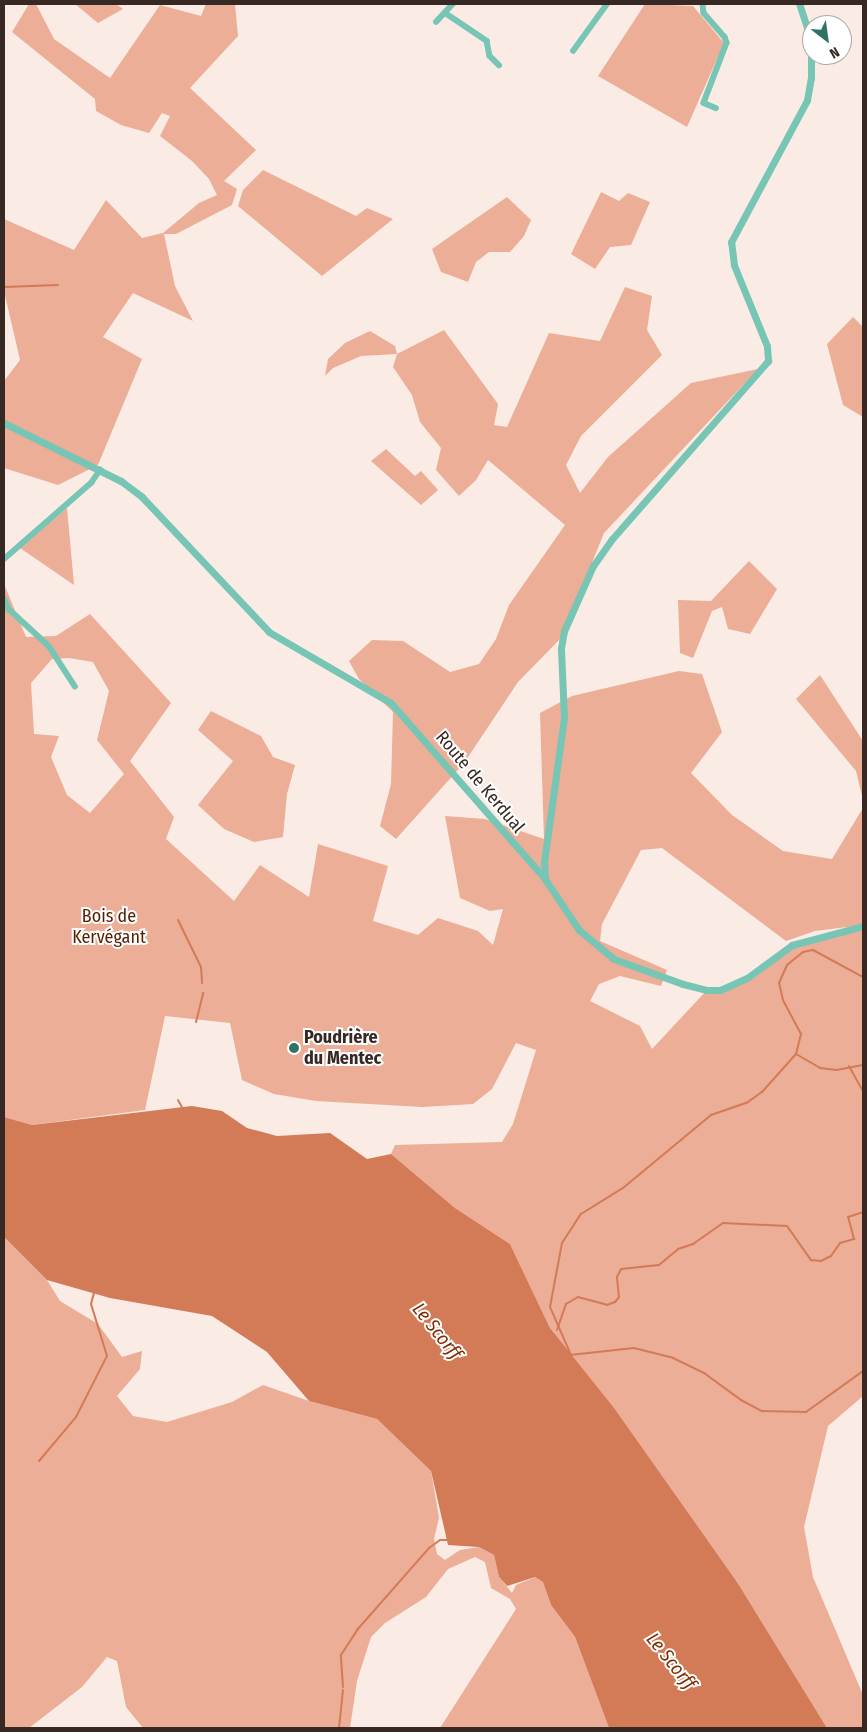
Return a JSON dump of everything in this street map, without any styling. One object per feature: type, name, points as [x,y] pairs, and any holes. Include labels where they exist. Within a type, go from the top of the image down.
[{"type":"street","points":[[436,22],[447,14],[453,4]]},
{"type":"street","points":[[573,51],[607,4]]},
{"type":"street","points":[[703,4],[704,13],[725,37],[727,43],[704,103],[716,108]]},
{"type":"street","points":[[544,879],[544,862],[564,718],[561,648],[564,631],[593,566],[612,539],[768,361],[767,346],[734,265],[731,242],[809,95],[811,40],[799,4]]},
{"type":"street","points":[[447,14],[487,41],[490,56],[499,65]]},
{"type":"street","name":"Route de Kerdual","points":[[4,423],[100,470],[142,497],[269,632],[391,703],[544,879],[579,930],[607,954],[707,990],[734,986],[780,952],[806,939],[863,926]]},
{"type":"street","points":[[4,559],[91,483],[100,470]]},
{"type":"street","points":[[4,598],[9,609],[49,646],[75,686]]},
{"type":"green space","points":[[29,4],[36,4],[54,39],[110,78],[160,5],[201,16],[206,4],[235,4],[238,36],[190,88],[256,150],[224,181],[237,189],[232,205],[176,234],[164,234],[175,286],[193,321],[133,293],[103,337],[142,359],[98,465],[58,485],[4,468],[4,381],[20,360],[4,291],[4,219],[74,250],[106,200],[142,238],[163,233],[199,203],[217,195],[209,179],[192,161],[160,136],[170,116],[162,113],[149,133],[121,125],[96,111],[95,99],[12,32]]},
{"type":"green space","points":[[75,4],[116,4],[123,9],[98,23]]},
{"type":"green space","points":[[645,4],[693,6],[724,43],[687,127],[598,76]]},
{"type":"green space","points":[[263,170],[356,216],[367,208],[393,219],[322,276],[238,206],[243,190]]},
{"type":"green space","points":[[601,192],[619,201],[628,193],[650,202],[631,245],[610,247],[595,269],[571,254]]},
{"type":"green space","points":[[507,197],[531,220],[524,236],[510,252],[489,252],[476,262],[468,282],[441,272],[432,249]]},
{"type":"green space","points":[[625,287],[652,296],[647,330],[662,355],[581,436],[566,465],[580,493],[608,457],[691,383],[758,369],[604,533],[562,637],[518,682],[464,763],[396,839],[380,826],[391,784],[393,712],[359,679],[349,661],[372,640],[403,641],[450,672],[479,664],[496,639],[509,605],[565,525],[488,460],[476,480],[459,496],[436,470],[441,448],[420,422],[412,395],[393,367],[397,354],[444,330],[498,404],[494,425],[507,427],[549,333],[600,341]]},
{"type":"green space","points":[[853,317],[863,327],[863,417],[843,405],[827,344]]},
{"type":"green space","points":[[370,331],[395,346],[397,354],[361,356],[333,368],[325,376],[328,359],[345,343]]},
{"type":"green space","points":[[386,449],[415,476],[421,471],[438,490],[421,505],[371,461]]},
{"type":"green space","points":[[67,508],[74,585],[20,548]]},
{"type":"green space","points":[[749,561],[777,589],[750,634],[728,629],[722,607],[712,611],[693,658],[680,653],[678,600],[711,601]]},
{"type":"green space","name":"Bois de Kervégant","points":[[4,584],[26,637],[56,636],[90,614],[171,703],[130,761],[174,817],[166,839],[234,901],[260,865],[309,897],[318,844],[388,866],[373,921],[418,935],[438,918],[478,931],[493,945],[503,909],[490,911],[460,898],[445,816],[485,819],[544,839],[540,713],[572,696],[679,671],[702,674],[722,732],[691,773],[732,815],[783,851],[832,859],[863,808],[863,925],[815,931],[786,941],[662,848],[641,850],[602,924],[600,941],[667,970],[661,986],[620,976],[599,984],[590,1001],[640,1026],[652,1049],[707,990],[734,986],[780,952],[863,926],[863,1396],[828,1426],[804,1527],[813,1577],[863,1695],[863,1728],[827,1728],[739,1585],[550,1328],[510,1244],[455,1208],[391,1154],[395,1145],[502,1142],[513,1124],[536,1050],[516,1043],[492,1089],[473,1104],[422,1107],[316,1101],[274,1094],[242,1080],[230,1023],[165,1016],[145,1110],[32,1125],[4,1117]],"holes":[[[69,658],[93,662],[109,691],[97,740],[124,774],[90,813],[67,795],[51,757],[59,736],[34,734],[31,683],[52,659]]]},
{"type":"green space","points":[[820,675],[863,741],[863,800],[856,771],[796,699]]},
{"type":"green space","points":[[211,711],[261,736],[273,757],[295,765],[287,794],[283,837],[254,842],[224,829],[198,805],[233,761],[198,730]]},
{"type":"green space","points":[[4,1237],[47,1280],[60,1301],[98,1324],[122,1357],[142,1351],[140,1369],[117,1396],[133,1416],[167,1422],[232,1402],[263,1385],[309,1401],[377,1419],[431,1471],[439,1518],[434,1539],[437,1554],[445,1560],[460,1550],[479,1547],[494,1555],[499,1577],[512,1593],[516,1585],[535,1577],[543,1582],[551,1605],[575,1637],[609,1728],[440,1728],[516,1609],[510,1599],[491,1588],[485,1562],[475,1557],[448,1569],[426,1597],[385,1623],[371,1637],[357,1681],[350,1728],[143,1728],[126,1707],[117,1661],[107,1657],[82,1687],[29,1728],[4,1728]]},
{"type":"water","name":"Le Scorff","points":[[192,1106],[222,1111],[247,1128],[277,1136],[330,1133],[367,1159],[391,1154],[455,1208],[510,1244],[550,1328],[614,1408],[739,1585],[827,1728],[609,1728],[575,1637],[551,1605],[543,1582],[535,1577],[507,1586],[499,1577],[494,1555],[479,1547],[448,1545],[431,1471],[377,1419],[309,1401],[267,1352],[212,1316],[110,1298],[47,1280],[4,1237],[4,1117],[32,1125]]},
{"type":"waterway","points":[[4,287],[58,285]]},
{"type":"waterway","points":[[178,920],[201,967],[202,983]]},
{"type":"waterway","points":[[796,1054],[801,1034],[783,1000],[779,983],[787,965],[803,952],[813,950],[863,977]]},
{"type":"waterway","points":[[196,1022],[203,993]]},
{"type":"waterway","points":[[571,1355],[550,1307],[562,1243],[581,1214],[623,1188],[711,1115],[748,1102],[762,1092],[796,1054],[820,1068],[837,1070],[863,1065]]},
{"type":"waterway","points":[[849,1066],[863,1091]]},
{"type":"waterway","points":[[178,1100],[183,1109]]},
{"type":"waterway","points":[[557,1330],[566,1304],[578,1297],[607,1305],[615,1302],[619,1297],[617,1277],[621,1269],[659,1265],[678,1249],[693,1244],[723,1223],[787,1226],[811,1260],[821,1261],[831,1256],[840,1243],[854,1239],[848,1217],[863,1212]]},
{"type":"waterway","points":[[39,1461],[76,1417],[107,1356],[91,1304],[94,1293]]},
{"type":"waterway","points":[[570,1355],[634,1348],[671,1357],[704,1373],[741,1400],[762,1411],[806,1412],[863,1371]]},
{"type":"waterway","points":[[343,1687],[341,1655],[357,1630],[429,1548],[440,1540],[448,1540]]},
{"type":"waterway","points":[[339,1728],[343,1690]]},
{"type":"place","name":"Poudrière du Mentec","points":[[294,1048]]}]
